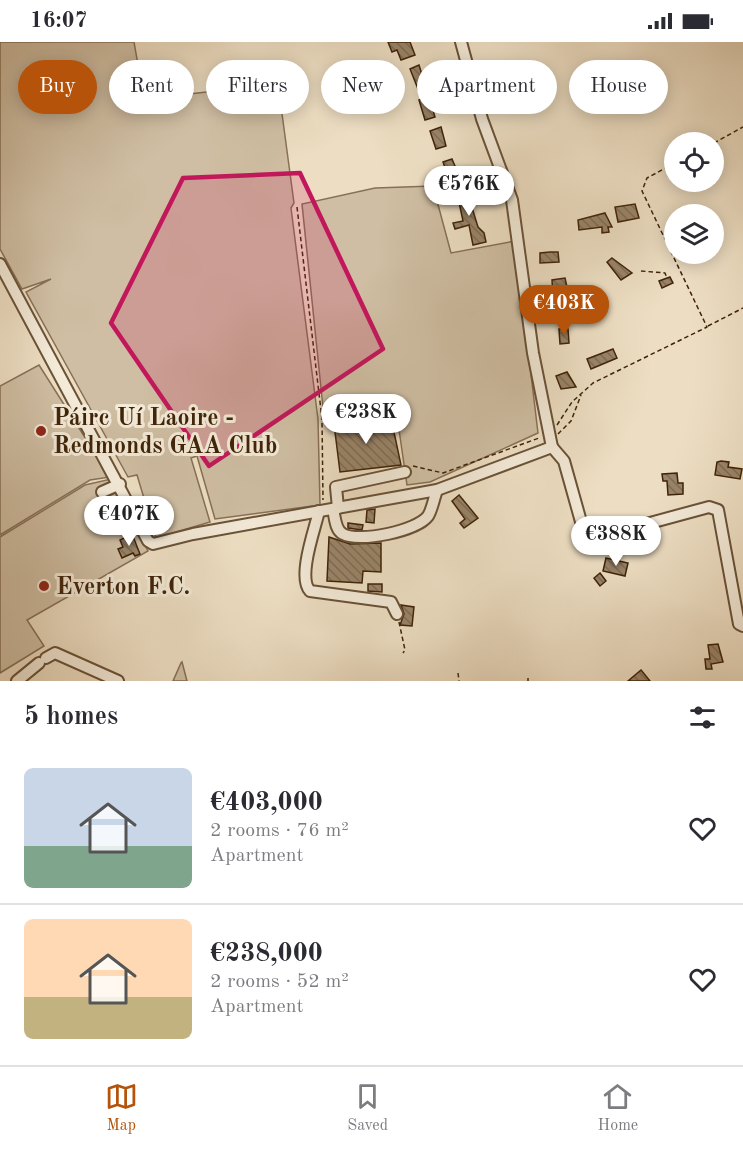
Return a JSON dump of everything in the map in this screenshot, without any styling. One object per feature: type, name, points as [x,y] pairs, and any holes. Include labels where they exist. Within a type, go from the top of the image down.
[{"type":"street","points":[[461,42],[482,119],[512,200],[532,353],[549,438],[564,461],[585,536],[591,539],[709,507],[715,503],[721,518],[730,585],[739,624],[743,626]]},
{"type":"street","points":[[0,264],[120,484],[148,541],[153,544],[193,534],[437,490],[549,438]]},
{"type":"street","points":[[397,614],[391,602],[310,591],[306,586],[304,572],[336,487],[404,468]]},
{"type":"street","points":[[102,492],[120,484]]},
{"type":"street","points":[[328,510],[338,530],[345,535],[375,536],[413,528],[428,517],[437,490]]},
{"type":"street","points":[[16,681],[55,653],[118,681]]},
{"type":"path","points":[[724,137],[743,127]]},
{"type":"path","points":[[664,169],[647,178],[642,191],[707,327]]},
{"type":"path","points":[[297,207],[322,419],[328,510]]},
{"type":"path","points":[[641,271],[665,273],[667,278]]},
{"type":"path","points":[[549,438],[572,402],[593,383],[743,308]]},
{"type":"path","points":[[404,468],[443,473],[549,438],[571,421],[581,394]]},
{"type":"path","points":[[397,614],[405,650],[403,653]]},
{"type":"path","points":[[458,673],[459,681]]},
{"type":"highlighted area","points":[[300,173],[383,349],[209,466],[111,323],[183,178]]},
{"type":"shaded area","points":[[0,42],[134,42],[137,60],[109,60],[109,114],[194,114],[194,93],[206,92],[206,114],[282,114],[294,203],[291,208],[318,419],[320,505],[215,519],[197,456],[191,458],[210,522],[156,538],[137,475],[128,477],[26,292],[51,279],[22,289],[0,249]]},
{"type":"shaded area","points":[[433,186],[451,253],[515,241],[538,433],[430,482],[407,485],[396,409],[324,417],[302,204],[375,188]]},
{"type":"shaded area","name":"Páirc Uí Laoire - Redmonds GAA Club","points":[[39,365],[110,477],[90,480],[0,535],[0,386]]},
{"type":"shaded area","name":"Everton F.C.","points":[[111,479],[148,551],[27,620],[44,646],[0,673],[0,537],[85,485]]},
{"type":"shaded area","points":[[181,663],[187,681],[173,681]]},
{"type":"building","points":[[388,42],[410,42],[415,55],[401,60],[397,50],[392,52]]},
{"type":"building","points":[[417,66],[417,86],[410,69]]},
{"type":"building","points":[[423,114],[434,114],[435,117],[425,120]]},
{"type":"building","points":[[441,127],[446,146],[436,149],[430,131]]},
{"type":"building","points":[[452,159],[458,173],[448,176],[443,162]]},
{"type":"building","points":[[465,185],[478,227],[484,233],[486,242],[473,245],[469,225],[455,229],[453,223],[463,221],[456,188]]},
{"type":"building","points":[[635,204],[639,218],[618,222],[615,207]]},
{"type":"building","points":[[605,213],[612,227],[608,227],[609,232],[602,233],[602,227],[579,230],[578,220]]},
{"type":"building","points":[[558,252],[559,262],[540,263],[540,253]]},
{"type":"building","points":[[612,258],[632,273],[621,280],[607,262]]},
{"type":"building","points":[[670,277],[673,283],[662,288],[659,281]]},
{"type":"building","points":[[565,278],[570,301],[557,303],[553,296],[552,280]]},
{"type":"building","points":[[559,329],[568,329],[569,343],[560,344]]},
{"type":"building","points":[[613,349],[617,358],[591,369],[587,359]]},
{"type":"building","points":[[567,372],[576,387],[561,389],[556,376]]},
{"type":"building","points":[[391,418],[401,465],[340,472],[334,424]]},
{"type":"building","points":[[717,462],[729,462],[728,467],[742,469],[740,479],[715,475]]},
{"type":"building","points":[[677,473],[678,483],[683,483],[683,494],[668,495],[667,481],[663,481],[662,474]]},
{"type":"building","points":[[459,495],[478,518],[464,528],[460,523],[465,519],[452,501]]},
{"type":"building","points":[[375,509],[374,523],[366,522],[367,510]]},
{"type":"building","points":[[348,523],[363,525],[362,530],[348,528]]},
{"type":"building","points":[[132,534],[140,554],[135,556],[133,553],[122,558],[118,549],[123,547],[120,540]]},
{"type":"building","points":[[329,537],[350,544],[381,543],[381,572],[363,571],[362,583],[327,581]]},
{"type":"building","points":[[606,558],[628,563],[625,576],[603,571]]},
{"type":"building","points":[[600,573],[606,581],[600,586],[594,578]]},
{"type":"building","points":[[368,584],[382,584],[382,592],[368,591]]},
{"type":"building","points":[[401,605],[414,607],[412,626],[400,625],[404,614]]},
{"type":"building","points":[[718,644],[723,662],[711,664],[712,669],[706,669],[705,659],[710,659],[708,645]]},
{"type":"building","points":[[641,670],[650,681],[628,681]]},
{"type":"place","name":"Páirc Uí Laoire - Redmonds GAA Club","points":[[41,431]]},
{"type":"place","name":"Everton F.C.","points":[[44,586]]}]
